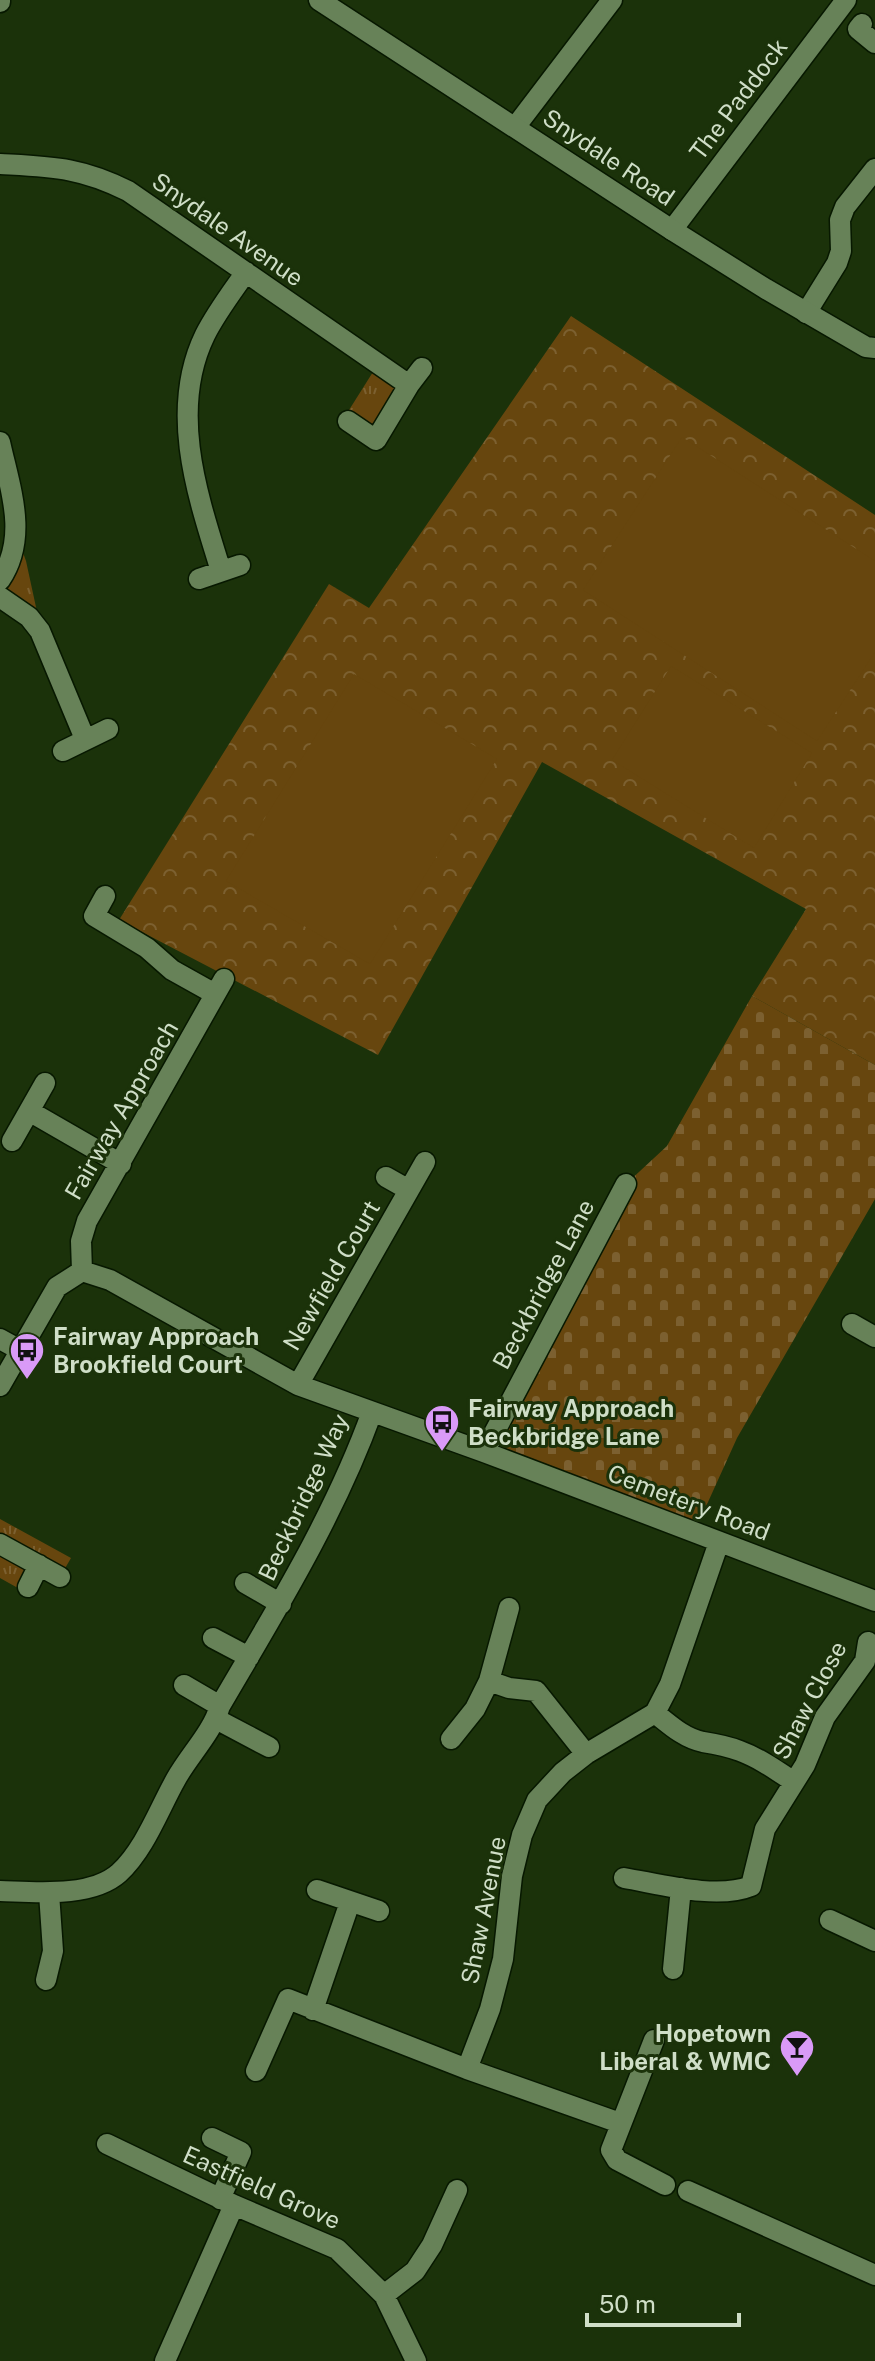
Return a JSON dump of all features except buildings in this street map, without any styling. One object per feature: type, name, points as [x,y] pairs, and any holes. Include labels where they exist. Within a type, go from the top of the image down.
[{"type":"street","points":[[516,126],[612,0]]},
{"type":"street","name":"The Paddock","points":[[672,230],[846,0]]},
{"type":"street","name":"Snydale Road","points":[[326,1],[672,230],[806,313],[866,347],[875,348]]},
{"type":"street","points":[[862,24],[858,29],[875,43]]},
{"type":"street","name":"Snydale Avenue","points":[[0,164],[60,168],[97,176],[128,191],[409,385]]},
{"type":"street","points":[[806,313],[837,263],[841,251],[840,220],[845,207],[875,169]]},
{"type":"street","points":[[199,579],[230,568],[196,484],[190,455],[188,416],[192,377],[204,336],[246,272]]},
{"type":"street","points":[[348,421],[376,440],[422,368]]},
{"type":"street","points":[[0,442],[17,536],[12,557],[0,580]]},
{"type":"street","points":[[0,597],[29,617],[40,631],[85,739]]},
{"type":"street","points":[[63,751],[108,729]]},
{"type":"street","name":"Fairway Approach","points":[[82,1271],[81,1241],[87,1221],[220,987],[172,970],[147,948],[94,916],[105,896]]},
{"type":"street","points":[[12,1141],[45,1083]]},
{"type":"street","points":[[29,1111],[121,1164]]},
{"type":"street","name":"Newfield Court","points":[[298,1385],[425,1162]]},
{"type":"street","name":"Newfield Court","points":[[386,1177],[409,1190]]},
{"type":"street","name":"Beckbridge Lane","points":[[484,1452],[626,1184]]},
{"type":"street","points":[[0,1386],[57,1287],[82,1271],[110,1280],[298,1385],[484,1452]]},
{"type":"street","points":[[852,1324],[875,1337]]},
{"type":"street","points":[[0,1339],[20,1350]]},
{"type":"street","name":"Beckbridge Way","points":[[0,1891],[49,1893],[87,1888],[117,1874],[138,1849],[281,1604],[349,1471],[372,1412]]},
{"type":"street","name":"Cemetery Road","points":[[484,1452],[875,1601]]},
{"type":"street","points":[[655,1713],[670,1684],[719,1542]]},
{"type":"street","points":[[0,1544],[60,1577]]},
{"type":"street","points":[[28,1587],[39,1565]]},
{"type":"street","name":"Beckbridge Way","points":[[245,1583],[281,1604]]},
{"type":"street","points":[[451,1739],[475,1709],[489,1681],[509,1608]]},
{"type":"street","points":[[213,1638],[249,1657]]},
{"type":"street","name":"Shaw Close","points":[[624,1878],[681,1888],[737,1892],[751,1886],[765,1829],[805,1765],[825,1717],[865,1661],[864,1640]]},
{"type":"street","points":[[489,1681],[509,1688],[536,1691],[586,1754]]},
{"type":"street","points":[[184,1685],[269,1747]]},
{"type":"street","name":"Shaw Avenue","points":[[467,2069],[490,2009],[503,1959],[512,1876],[522,1835],[537,1800],[563,1772],[586,1754],[655,1713]]},
{"type":"street","name":"Shaw Close","points":[[655,1713],[678,1732],[701,1742],[718,1743],[741,1751],[763,1761],[794,1782]]},
{"type":"street","points":[[673,1969],[681,1888]]},
{"type":"street","points":[[317,1890],[379,1911]]},
{"type":"street","points":[[46,1980],[53,1951],[49,1893]]},
{"type":"street","points":[[313,2010],[350,1902]]},
{"type":"street","points":[[830,1920],[875,1941]]},
{"type":"street","points":[[256,2071],[288,1999],[467,2069],[620,2123]]},
{"type":"street","points":[[654,2040],[611,2144],[613,2156],[665,2185]]},
{"type":"street","points":[[165,2361],[227,2202],[241,2152],[212,2138]]},
{"type":"street","name":"Eastfield Grove","points":[[107,2144],[227,2202],[337,2249],[384,2295],[416,2361]]},
{"type":"street","points":[[384,2295],[415,2271],[432,2245],[457,2190]]},
{"type":"street","points":[[688,2191],[875,2275]]},
{"type":"green space","points":[[571,316],[875,515],[875,1065],[752,996],[806,909],[542,762],[378,1055],[119,920],[329,584],[369,608]]},
{"type":"green space","points":[[378,364],[409,385],[376,440],[344,418]]},
{"type":"green space","points":[[682,437],[875,561],[875,652],[817,741],[583,590]]},
{"type":"green space","points":[[17,536],[26,561],[39,621],[15,607],[0,580]]},
{"type":"green space","points":[[671,666],[812,753],[754,848],[612,760]]},
{"type":"green space","points":[[354,674],[497,759],[370,964],[226,881]]},
{"type":"green space","points":[[752,996],[875,1065],[875,1199],[737,1438],[694,1533],[484,1452],[626,1184],[667,1146]]},
{"type":"green space","points":[[0,1519],[71,1558],[60,1577],[38,1566],[25,1592],[0,1578]]},
{"type":"place","name":"Fairway Approach Brookfield Court","points":[[27,1381]]},
{"type":"place","name":"Fairway Approach Beckbridge Lane","points":[[442,1453]]},
{"type":"place","name":"Hopetown Liberal & WMC","points":[[797,2078]]}]
